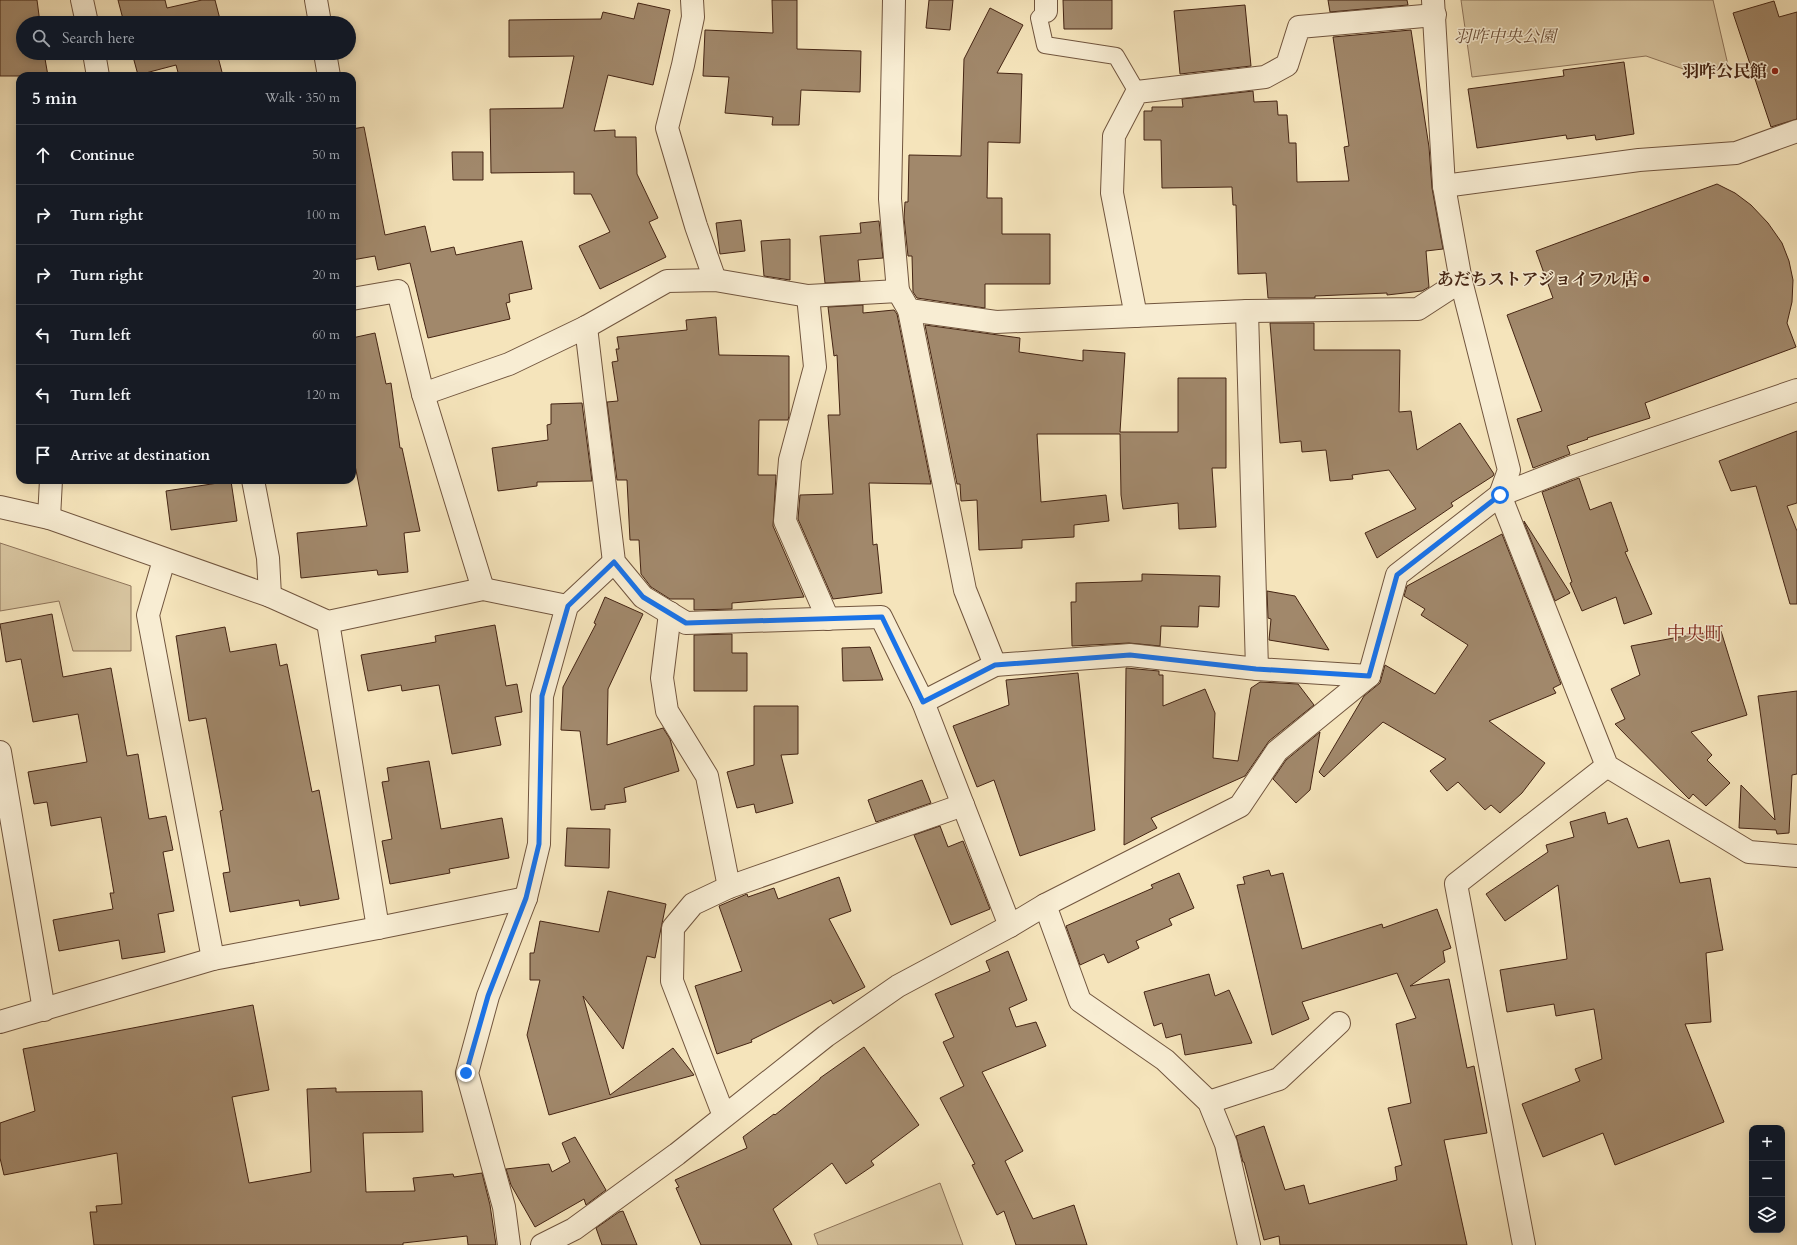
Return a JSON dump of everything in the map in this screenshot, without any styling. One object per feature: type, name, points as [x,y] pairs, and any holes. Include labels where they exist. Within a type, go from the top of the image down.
[{"type":"street","points":[[82,0],[85,16]]},
{"type":"street","points":[[316,0],[319,16]]},
{"type":"street","points":[[692,0],[693,17],[683,65],[667,128],[696,226],[715,280]]},
{"type":"street","points":[[894,0],[890,199],[898,291],[909,310],[965,590],[995,665]]},
{"type":"street","points":[[1136,316],[1112,193],[1114,136],[1137,92],[1265,77],[1287,65],[1299,27],[1434,8],[1444,186],[1461,281],[1509,470],[1500,495],[1607,766],[1749,852],[1797,856]]},
{"type":"street","points":[[95,60],[97,72]]},
{"type":"street","points":[[326,60],[328,72]]},
{"type":"street","points":[[1444,186],[1639,160],[1736,153],[1797,131]]},
{"type":"street","points":[[423,394],[509,364],[586,326],[667,281],[715,280],[808,296],[898,291]]},
{"type":"street","points":[[909,310],[996,322],[1248,311],[1418,309],[1461,281]]},
{"type":"street","points":[[356,298],[398,291],[423,394],[483,589]]},
{"type":"street","points":[[808,296],[815,366],[790,460],[785,521],[828,619]]},
{"type":"street","points":[[1248,311],[1256,669]]},
{"type":"street","points":[[586,326],[614,562],[643,597],[686,623],[882,617],[923,702],[1010,926]]},
{"type":"street","points":[[542,1245],[576,1237],[724,1116],[826,1036],[898,986],[1010,926],[1045,905],[1240,806],[1277,751],[1369,676],[1397,575],[1500,495],[1569,468],[1797,390]]},
{"type":"street","points":[[49,518],[51,484]]},
{"type":"street","points":[[255,484],[268,558],[270,596]]},
{"type":"street","points":[[0,507],[49,518],[164,560],[270,596],[328,622],[483,589],[568,606]]},
{"type":"street","points":[[164,560],[148,615],[213,959]]},
{"type":"street","points":[[509,1245],[504,1208],[466,1073],[488,996],[526,898],[539,844],[542,696],[568,606],[614,562]]},
{"type":"street","points":[[670,613],[662,678],[667,711],[707,776],[729,887]]},
{"type":"street","points":[[328,622],[378,928]]},
{"type":"street","points":[[923,702],[995,665],[1130,655],[1256,669],[1369,676]]},
{"type":"street","points":[[0,752],[44,1010]]},
{"type":"street","points":[[1524,1245],[1456,884],[1607,766]]},
{"type":"street","points":[[724,1116],[672,981],[673,928],[693,904],[729,887],[963,805]]},
{"type":"street","points":[[0,1022],[213,959],[526,898]]},
{"type":"street","points":[[1045,905],[1080,1001],[1165,1060],[1209,1102],[1226,1144],[1249,1245]]},
{"type":"street","points":[[1209,1102],[1279,1079],[1339,1023]]},
{"type":"lane","points":[[1046,5],[1038,18],[1045,45],[1116,56],[1137,92]]},
{"type":"green space","name":"羽咋中央公園","points":[[1461,0],[1713,0],[1728,65],[1692,72],[1646,56],[1472,77]]},
{"type":"green space","points":[[0,543],[131,586],[131,651],[73,651],[59,601],[0,611]]},
{"type":"green space","points":[[940,1183],[963,1245],[818,1245],[814,1234]]},
{"type":"building","points":[[0,0],[37,0],[39,16],[16,16],[16,60],[45,60],[47,72],[16,72],[16,76],[0,76]]},
{"type":"building","points":[[118,0],[165,0],[167,8],[202,0],[215,0],[219,16],[122,16]]},
{"type":"building","points":[[772,0],[797,0],[797,49],[861,51],[860,92],[801,90],[799,125],[772,125],[773,117],[725,113],[729,77],[703,76],[705,30],[773,33]]},
{"type":"building","points":[[929,0],[953,0],[950,30],[926,28]]},
{"type":"building","points":[[1063,0],[1112,0],[1112,29],[1064,29]]},
{"type":"building","points":[[1328,0],[1407,0],[1408,5],[1330,12]]},
{"type":"building","name":"羽咋公民館","points":[[1774,1],[1779,17],[1797,12],[1797,119],[1771,127],[1733,13]]},
{"type":"building","points":[[638,3],[670,10],[653,85],[608,75],[594,131],[615,130],[615,137],[636,137],[637,174],[658,218],[649,222],[666,257],[600,289],[579,246],[610,232],[591,194],[574,194],[574,172],[491,173],[490,109],[563,108],[574,56],[509,57],[509,20],[601,19],[603,12],[634,19]]},
{"type":"building","points":[[1245,5],[1251,66],[1180,74],[1174,11]]},
{"type":"building","points":[[990,8],[1023,25],[997,73],[1022,74],[1020,143],[988,142],[987,198],[1002,198],[1002,234],[1050,234],[1050,284],[985,284],[985,308],[917,298],[913,292],[912,256],[908,256],[904,218],[905,202],[908,202],[909,155],[961,156],[964,59]]},
{"type":"building","points":[[1411,30],[1429,147],[1432,188],[1443,249],[1426,251],[1429,287],[1422,291],[1387,295],[1387,293],[1315,296],[1315,298],[1268,298],[1266,273],[1238,274],[1236,205],[1233,205],[1232,187],[1162,188],[1161,140],[1144,140],[1144,111],[1152,111],[1152,107],[1183,107],[1182,99],[1253,91],[1254,102],[1277,101],[1278,115],[1287,115],[1289,143],[1296,143],[1297,182],[1349,181],[1344,147],[1349,146],[1333,37]]},
{"type":"building","points":[[134,60],[219,60],[222,72],[178,72],[176,65],[149,72],[137,72]]},
{"type":"building","points":[[1624,62],[1634,134],[1596,140],[1595,135],[1567,139],[1566,135],[1477,148],[1468,89],[1564,76],[1563,70]]},
{"type":"building","points":[[364,127],[385,235],[425,226],[431,252],[454,247],[456,255],[522,241],[532,289],[509,294],[510,302],[506,303],[510,319],[428,338],[410,263],[378,270],[375,256],[356,259],[356,128]]},
{"type":"building","points":[[452,152],[483,152],[483,180],[453,180]]},
{"type":"building","points":[[1717,184],[1735,193],[1751,205],[1768,223],[1782,243],[1789,261],[1793,280],[1792,302],[1787,323],[1796,347],[1645,403],[1650,418],[1567,446],[1570,454],[1533,468],[1517,419],[1542,411],[1507,315],[1553,298],[1536,251]]},
{"type":"building","points":[[741,220],[745,251],[720,254],[716,223]]},
{"type":"building","points":[[879,221],[883,258],[858,260],[860,281],[825,283],[820,236],[861,233],[860,223]]},
{"type":"building","points":[[790,239],[790,280],[764,276],[761,241]]},
{"type":"building","points":[[863,305],[863,313],[894,310],[897,314],[931,484],[869,483],[873,545],[877,544],[882,593],[833,599],[798,519],[800,495],[833,494],[828,415],[840,415],[837,355],[834,356],[828,307]]},
{"type":"building","points":[[716,317],[719,355],[789,356],[788,420],[759,420],[758,475],[776,475],[773,526],[804,597],[732,603],[732,609],[694,610],[694,599],[670,599],[651,587],[641,574],[639,540],[630,540],[627,480],[617,480],[607,402],[618,401],[612,362],[618,361],[616,349],[619,349],[617,337],[687,330],[686,320]]},
{"type":"building","points":[[1270,323],[1314,323],[1314,350],[1400,350],[1399,412],[1411,411],[1417,450],[1460,423],[1494,474],[1493,476],[1451,503],[1453,506],[1377,558],[1365,533],[1416,509],[1389,470],[1352,475],[1353,479],[1330,481],[1326,450],[1302,452],[1301,441],[1280,443]]},
{"type":"building","points":[[925,325],[1020,338],[1019,352],[1083,361],[1083,350],[1125,353],[1120,432],[1178,432],[1178,378],[1226,378],[1226,468],[1212,468],[1216,527],[1179,529],[1178,503],[1123,509],[1121,495],[1120,434],[1037,434],[1041,502],[1106,495],[1109,521],[1074,525],[1074,537],[1022,540],[1022,548],[979,550],[977,500],[961,501],[960,484],[957,484]]},
{"type":"building","points":[[375,333],[386,384],[391,383],[400,448],[402,448],[420,531],[404,533],[408,572],[378,575],[377,570],[301,578],[297,533],[367,526],[356,470],[356,337]]},
{"type":"building","points":[[582,403],[592,481],[537,482],[537,486],[498,491],[492,448],[548,440],[547,425],[551,424],[551,404]]},
{"type":"building","points":[[1797,431],[1797,503],[1787,506],[1797,531],[1797,604],[1790,604],[1756,486],[1731,491],[1719,461]]},
{"type":"building","points":[[1579,478],[1590,510],[1611,502],[1628,551],[1625,552],[1652,614],[1624,624],[1616,597],[1582,611],[1570,583],[1572,582],[1542,492]]},
{"type":"building","points":[[212,484],[231,484],[237,521],[171,530],[166,491]]},
{"type":"building","points":[[1524,522],[1570,593],[1555,601]]},
{"type":"building","points":[[1502,534],[1561,684],[1553,688],[1556,693],[1489,721],[1545,763],[1522,793],[1500,813],[1491,805],[1485,810],[1458,782],[1447,791],[1430,771],[1446,759],[1383,722],[1324,777],[1319,772],[1364,696],[1380,683],[1385,665],[1435,694],[1468,645],[1421,615],[1425,609],[1404,596],[1407,586]]},
{"type":"building","points":[[1142,574],[1220,576],[1219,607],[1199,606],[1198,627],[1161,626],[1160,646],[1129,643],[1072,646],[1071,602],[1076,602],[1076,583],[1142,581]]},
{"type":"building","points":[[1267,591],[1295,596],[1329,650],[1269,640],[1271,619],[1268,618]]},
{"type":"building","points":[[605,597],[643,614],[608,689],[607,745],[663,728],[670,739],[679,771],[624,788],[626,802],[605,805],[605,809],[591,810],[580,731],[561,730],[563,687],[596,624],[594,623]]},
{"type":"building","points":[[52,614],[63,677],[111,668],[127,756],[138,754],[149,819],[166,816],[173,850],[163,852],[174,911],[158,914],[165,952],[122,959],[119,940],[59,951],[53,920],[113,909],[110,893],[114,893],[101,817],[51,826],[47,802],[34,804],[28,772],[87,762],[78,714],[33,722],[21,659],[6,662],[0,624]]},
{"type":"building","points":[[495,625],[506,686],[517,684],[522,712],[495,717],[501,745],[452,754],[439,685],[402,691],[401,685],[368,691],[361,655],[436,642],[435,636]]},
{"type":"building","points":[[225,627],[230,652],[276,644],[280,666],[287,664],[312,792],[319,790],[339,899],[300,906],[299,900],[230,912],[223,873],[230,872],[220,811],[223,810],[206,718],[189,721],[176,636]]},
{"type":"building","points":[[1711,631],[1721,631],[1747,715],[1691,732],[1712,755],[1707,760],[1730,783],[1706,806],[1693,794],[1689,799],[1615,724],[1625,719],[1611,689],[1640,675],[1631,646]]},
{"type":"building","points":[[732,634],[732,653],[747,653],[747,691],[694,691],[694,635]]},
{"type":"building","points":[[870,647],[883,680],[843,681],[842,648]]},
{"type":"building","points":[[1126,668],[1159,671],[1159,675],[1163,675],[1163,706],[1205,689],[1215,713],[1213,758],[1238,761],[1251,688],[1260,682],[1298,684],[1314,705],[1269,741],[1245,776],[1151,818],[1157,828],[1124,845]]},
{"type":"building","points":[[1078,673],[1095,830],[1020,856],[994,780],[977,787],[953,726],[1009,705],[1006,680]]},
{"type":"building","points":[[1797,691],[1797,774],[1792,775],[1789,833],[1777,834],[1776,830],[1739,828],[1741,785],[1775,820],[1758,696]]},
{"type":"building","points":[[754,706],[798,706],[798,754],[781,755],[793,803],[756,813],[754,804],[737,808],[727,772],[754,765]]},
{"type":"building","points":[[1320,732],[1310,790],[1296,803],[1273,779],[1286,760]]},
{"type":"building","points":[[429,761],[441,829],[502,818],[509,858],[449,869],[450,873],[390,884],[382,841],[392,839],[382,782],[389,781],[387,768]]},
{"type":"building","points":[[922,780],[931,803],[876,822],[868,800]]},
{"type":"building","points":[[1605,812],[1608,824],[1627,818],[1638,848],[1669,840],[1680,883],[1710,878],[1723,950],[1706,953],[1711,1022],[1685,1024],[1724,1122],[1615,1165],[1603,1133],[1543,1157],[1522,1104],[1580,1081],[1575,1069],[1602,1059],[1594,1009],[1556,1016],[1554,1004],[1507,1012],[1500,970],[1567,959],[1558,885],[1505,921],[1486,894],[1548,852],[1546,845],[1574,837],[1570,822]]},
{"type":"building","points":[[940,826],[948,847],[963,841],[990,909],[951,925],[914,835]]},
{"type":"building","points":[[567,828],[610,829],[609,868],[565,866]]},
{"type":"building","points":[[1269,870],[1271,876],[1283,873],[1302,949],[1382,924],[1383,928],[1437,909],[1451,948],[1443,951],[1445,962],[1410,986],[1449,979],[1467,1068],[1474,1066],[1487,1133],[1444,1140],[1467,1245],[1280,1245],[1279,1236],[1264,1240],[1236,1136],[1264,1126],[1285,1190],[1304,1185],[1309,1204],[1397,1180],[1395,1167],[1402,1165],[1388,1108],[1411,1103],[1396,1024],[1416,1018],[1397,973],[1302,1002],[1309,1019],[1272,1035],[1237,885],[1245,884],[1243,877]]},
{"type":"building","points":[[1179,873],[1194,908],[1169,919],[1172,925],[1136,941],[1139,948],[1108,963],[1104,954],[1080,965],[1066,926],[1153,888],[1151,885]]},
{"type":"building","points":[[839,877],[851,911],[829,919],[865,987],[833,1004],[831,1000],[751,1040],[752,1042],[717,1054],[695,986],[742,971],[719,906],[747,894],[748,897],[774,888],[778,899]]},
{"type":"building","points":[[608,891],[666,904],[655,958],[647,956],[623,1049],[583,996],[610,1095],[673,1048],[694,1075],[549,1115],[527,1035],[540,980],[530,980],[530,953],[534,953],[540,921],[599,932]]},
{"type":"building","points":[[1008,951],[1027,1000],[1009,1008],[1016,1027],[1036,1022],[1046,1046],[982,1072],[1023,1151],[1005,1161],[1033,1219],[1074,1205],[1087,1245],[1016,1245],[1004,1211],[997,1215],[972,1165],[975,1164],[940,1098],[964,1086],[943,1042],[954,1037],[935,994],[990,971],[986,961]]},
{"type":"building","points":[[1209,974],[1215,996],[1229,990],[1252,1043],[1185,1055],[1181,1034],[1166,1038],[1162,1023],[1154,1026],[1144,992]]},
{"type":"building","points":[[253,1005],[269,1090],[232,1097],[249,1183],[311,1172],[307,1089],[336,1088],[336,1092],[422,1091],[423,1132],[363,1133],[366,1192],[415,1191],[413,1178],[453,1174],[454,1177],[482,1173],[490,1205],[496,1245],[468,1245],[467,1236],[403,1243],[403,1245],[94,1245],[90,1212],[97,1212],[96,1206],[122,1204],[117,1153],[4,1175],[0,1158],[0,1123],[35,1111],[23,1049]]},
{"type":"building","points":[[864,1047],[919,1125],[871,1161],[874,1165],[846,1184],[832,1163],[773,1209],[792,1245],[701,1245],[676,1188],[679,1187],[675,1180],[747,1148],[743,1137],[774,1114],[775,1115],[820,1078]]},
{"type":"building","points":[[575,1137],[606,1190],[586,1205],[584,1199],[535,1227],[511,1185],[506,1169],[549,1164],[552,1172],[570,1162],[562,1143]]},
{"type":"building","points":[[623,1211],[637,1245],[602,1245],[596,1228],[619,1212]]},
{"type":"place","name":"羽咋公民館","points":[[1775,71]]},
{"type":"place","name":"あだちストアジョイフル店","points":[[1646,279]]},
{"type":"district","name":"中央町","points":[[1695,633]]},
{"type":"route","points":[[466,1073],[488,996],[526,898],[539,844],[542,696],[568,606],[614,562],[643,597],[686,623],[882,617],[923,702],[995,665],[1130,655],[1256,669],[1369,676],[1397,575],[1500,495]]}]
